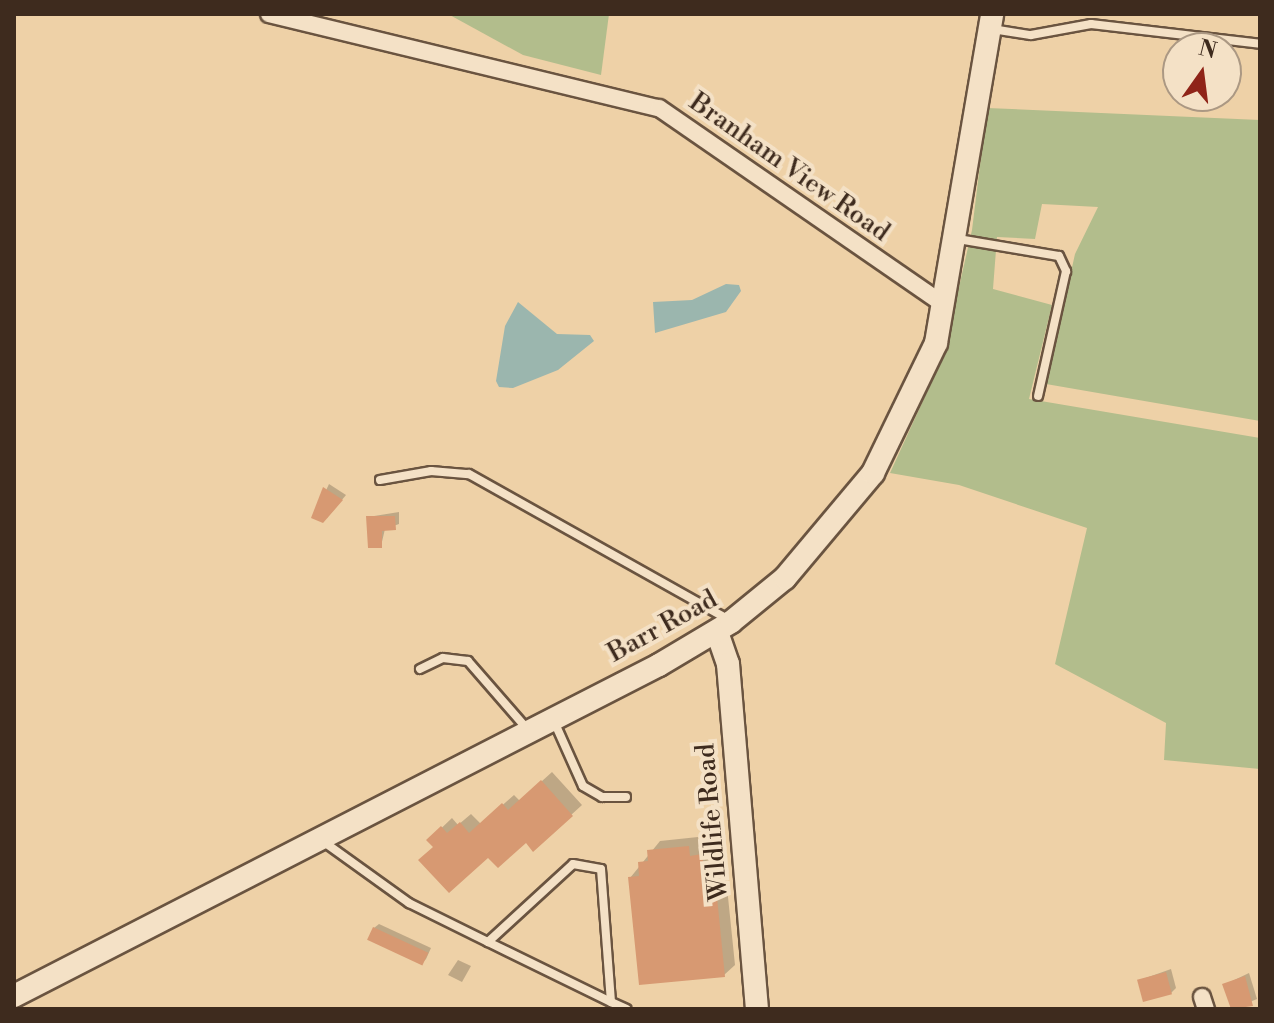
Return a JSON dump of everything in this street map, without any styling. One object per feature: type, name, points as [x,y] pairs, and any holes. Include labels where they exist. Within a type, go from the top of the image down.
[{"type":"street","name":"Branham View Road","points":[[269,14],[659,108],[945,305]]},
{"type":"street","name":"Barr Road","points":[[14,996],[553,719],[724,627],[785,578],[873,473],[927,366],[945,305],[958,239],[991,22]]},
{"type":"street","name":"Wildlife Road","points":[[724,627],[757,1009]]},
{"type":"lane","points":[[991,22],[1031,35],[1091,24],[1260,44]]},
{"type":"lane","points":[[958,239],[1059,256],[1066,271],[1038,396]]},
{"type":"lane","points":[[380,480],[431,471],[469,474],[619,554],[724,627]]},
{"type":"lane","points":[[420,669],[443,658],[468,661],[529,731]]},
{"type":"lane","points":[[553,719],[583,786],[602,797],[626,797]]},
{"type":"lane","points":[[320,839],[409,903],[627,1009]]},
{"type":"lane","points":[[488,942],[573,864],[601,869],[611,1002]]},
{"type":"green space","points":[[448,14],[609,14],[601,75],[523,55]]},
{"type":"green space","points":[[987,108],[1260,120],[1260,421],[1046,384],[1075,254],[1098,207],[1042,204],[1035,239],[997,237],[993,289],[1052,305],[1029,399],[1260,438],[1260,769],[1164,760],[1166,723],[1055,664],[1087,528],[959,485],[890,473],[943,357],[972,230]]},
{"type":"water","points":[[726,284],[739,285],[741,291],[726,312],[655,333],[653,302],[692,300]]},
{"type":"water","points":[[518,302],[557,334],[590,335],[594,341],[558,370],[513,388],[499,387],[496,381],[505,326]]},
{"type":"building","points":[[323,487],[343,500],[323,523],[311,518]]},
{"type":"building","points":[[366,516],[395,516],[396,530],[382,531],[382,548],[368,548]]},
{"type":"building","points":[[541,780],[573,816],[533,852],[526,843],[498,868],[488,858],[449,893],[418,860],[433,847],[426,840],[441,826],[447,833],[460,822],[469,833],[502,803],[508,810]]},
{"type":"building","points":[[689,846],[690,856],[702,854],[704,868],[714,867],[725,977],[639,985],[628,877],[639,876],[638,862],[648,861],[647,850]]},
{"type":"building","points":[[373,927],[428,953],[422,965],[367,940]]},
{"type":"building","points":[[1166,972],[1172,994],[1143,1002],[1137,980]]},
{"type":"building","points":[[1245,976],[1253,1006],[1231,1009],[1222,984]]}]
